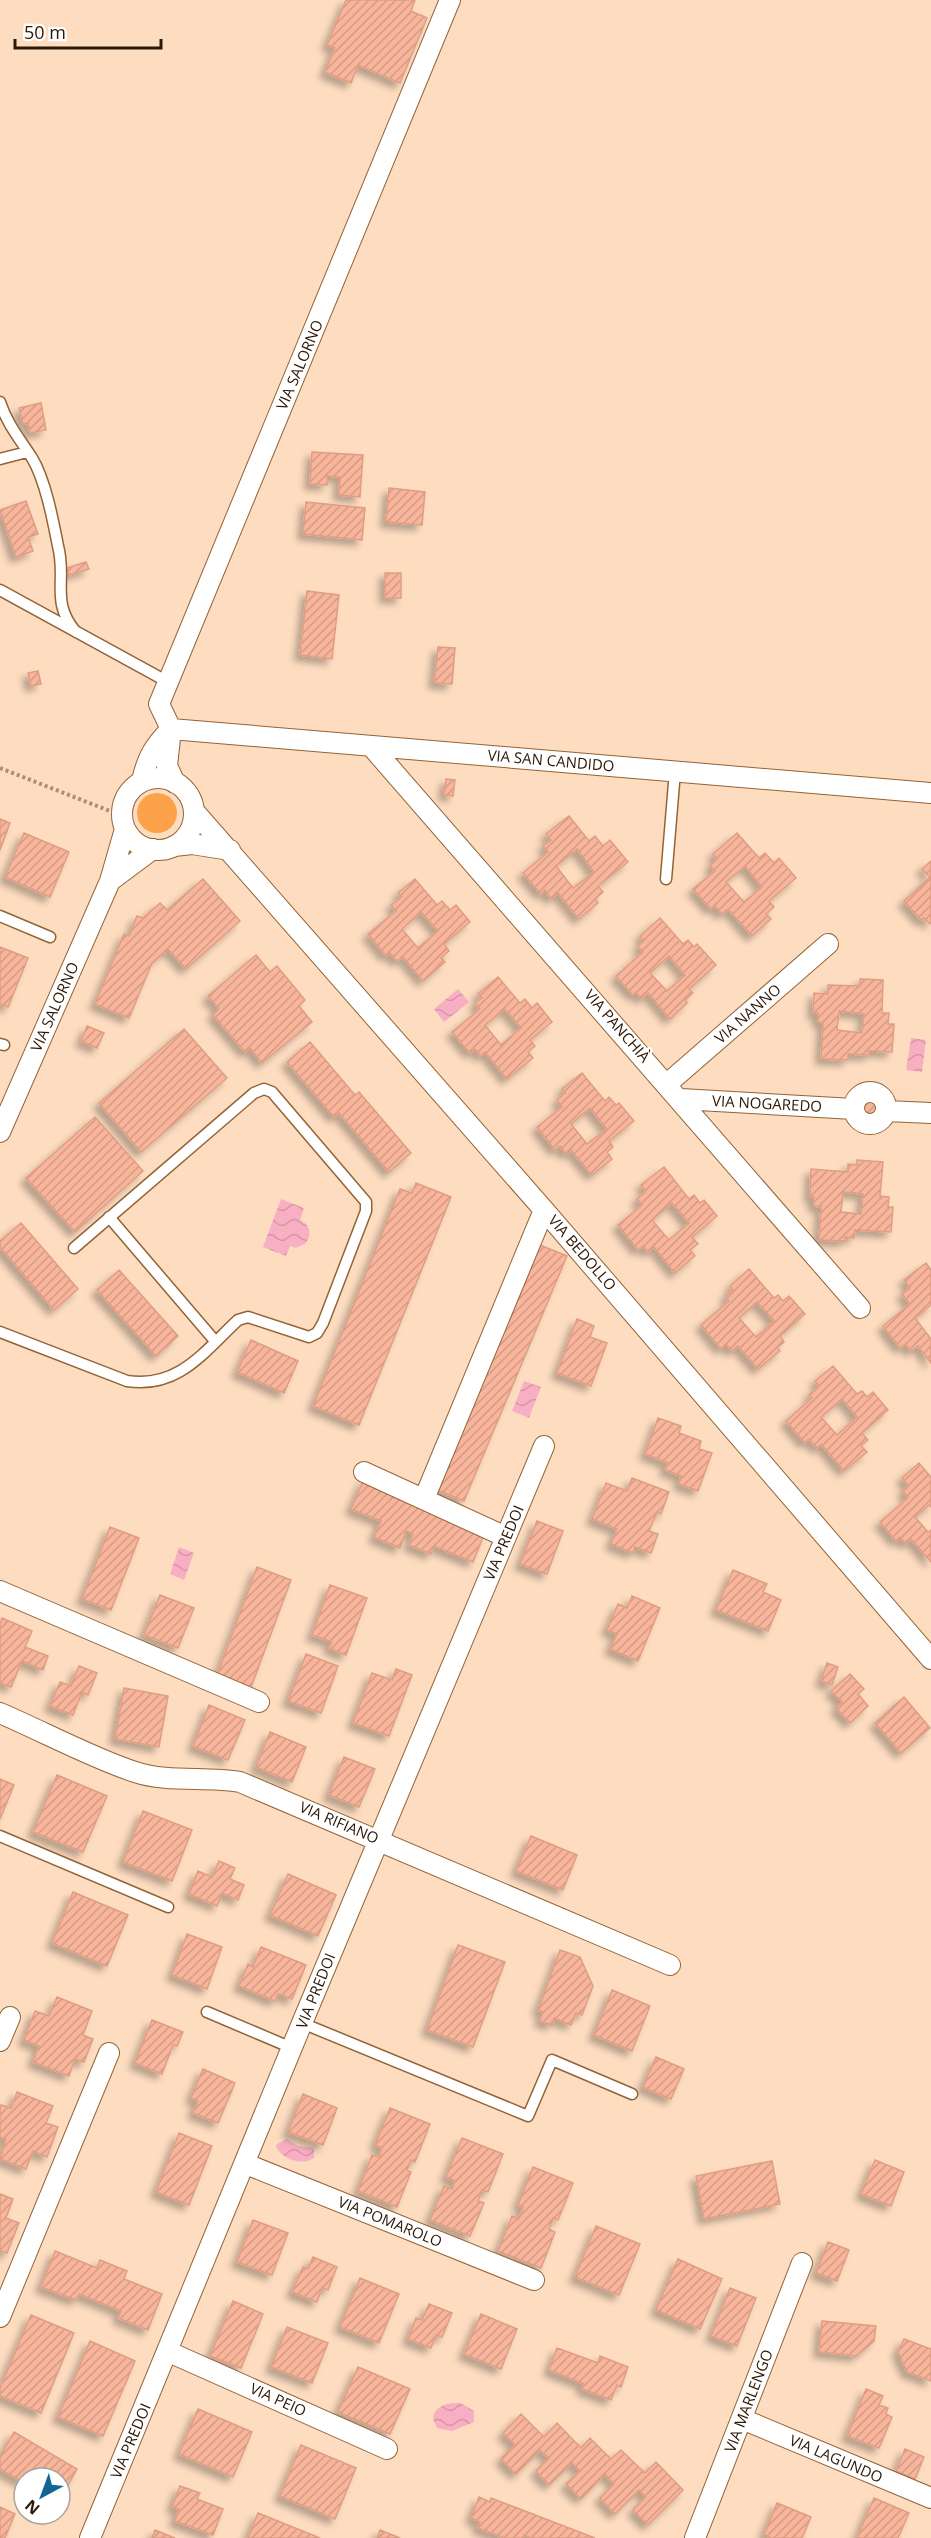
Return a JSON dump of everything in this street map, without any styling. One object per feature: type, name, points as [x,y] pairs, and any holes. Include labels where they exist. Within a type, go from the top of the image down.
[{"type":"street","name":"VIA SALORNO","points":[[171,729],[159,704],[450,0]]},
{"type":"street","name":"VIA SAN CANDIDO","points":[[171,729],[931,793]]},
{"type":"street","points":[[171,729],[155,744],[147,759],[142,781],[126,796],[124,823],[140,845],[153,849],[192,844],[230,850]]},
{"type":"street","points":[[171,729],[167,766],[176,783],[190,798],[194,811],[189,832],[174,846]]},
{"type":"street","name":"VIA PANCHIÀ","points":[[371,746],[861,1308]]},
{"type":"street","points":[[142,781],[162,778],[176,783]]},
{"type":"street","name":"VIA BEDOLLO","points":[[194,811],[927,1647]]},
{"type":"street","name":"VIA SALORNO","points":[[0,1132],[110,881],[124,823]]},
{"type":"street","name":"VIA SALORNO","points":[[110,881],[153,849]]},
{"type":"street","name":"VIA NANNO","points":[[667,1084],[828,944]]},
{"type":"street","name":"VIA NOGAREDO","points":[[681,1100],[854,1109],[862,1122],[872,1124],[882,1120],[886,1111],[931,1113]]},
{"type":"street","points":[[424,1499],[544,1210]]},
{"type":"street","name":"VIA PREDOI","points":[[90,2538],[169,2352],[302,2023],[544,1446]]},
{"type":"street","points":[[364,1472],[506,1537]]},
{"type":"street","points":[[0,1591],[259,1702]]},
{"type":"street","name":"VIA RIFIANO","points":[[0,1713],[136,1772],[163,1777],[214,1777],[240,1782],[670,1965]]},
{"type":"street","points":[[0,2041],[10,2017]]},
{"type":"street","points":[[0,2317],[5,2290],[109,2053]]},
{"type":"street","name":"VIA POMAROLO","points":[[246,2164],[534,2280]]},
{"type":"street","name":"VIA MARLENGO","points":[[695,2538],[802,2263]]},
{"type":"street","name":"VIA PEIO","points":[[169,2352],[387,2449]]},
{"type":"street","name":"VIA LAGUNDO","points":[[742,2419],[931,2498]]},
{"type":"lane","points":[[0,402],[13,431],[37,468],[62,560],[61,605],[63,615],[76,632]]},
{"type":"lane","points":[[0,459],[27,452]]},
{"type":"lane","points":[[0,590],[168,682]]},
{"type":"lane","points":[[666,879],[675,771]]},
{"type":"lane","points":[[0,916],[50,937]]},
{"type":"lane","points":[[0,1332],[127,1381],[143,1383],[160,1381],[175,1374],[238,1320],[248,1317],[300,1336],[309,1337],[317,1333],[366,1211],[366,1202],[272,1092],[264,1089],[254,1093],[74,1248]]},
{"type":"lane","points":[[109,1217],[215,1341]]},
{"type":"lane","points":[[0,1836],[168,1907]]},
{"type":"lane","points":[[207,2012],[292,2048]]},
{"type":"lane","points":[[302,2023],[528,2116],[552,2060],[632,2094]]},
{"type":"path","points":[[0,768],[124,823]]},
{"type":"shaded area","points":[[157,793],[171,799],[177,813],[171,827],[157,833],[143,827],[137,813],[143,799]]},
{"type":"water","points":[[458,989],[469,1002],[444,1022],[434,1009]]},
{"type":"water","points":[[911,1038],[926,1040],[922,1072],[906,1070]]},
{"type":"water","points":[[281,1199],[304,1208],[300,1220],[306,1224],[309,1233],[306,1243],[296,1248],[290,1246],[286,1256],[263,1247]]},
{"type":"water","points":[[524,1381],[541,1387],[529,1418],[512,1411]]},
{"type":"water","points":[[179,1547],[194,1553],[184,1580],[170,1574]]},
{"type":"water","points":[[287,2139],[298,2146],[314,2148],[314,2158],[299,2161],[283,2155],[276,2147],[277,2144]]},
{"type":"water","points":[[460,2403],[474,2411],[474,2422],[452,2431],[437,2428],[433,2419],[436,2411],[446,2404]]},
{"type":"building","points":[[346,0],[415,0],[411,11],[427,18],[400,83],[358,65],[351,83],[325,72],[335,48],[327,45]]},
{"type":"building","points":[[41,403],[46,430],[30,433],[28,423],[23,424],[19,408]]},
{"type":"building","points":[[312,452],[363,455],[360,497],[339,495],[340,477],[327,476],[327,485],[310,484]]},
{"type":"building","points":[[389,488],[425,492],[422,525],[386,522]]},
{"type":"building","points":[[26,501],[38,534],[28,537],[33,551],[16,557],[0,510]]},
{"type":"building","points":[[306,502],[365,508],[362,540],[303,534]]},
{"type":"building","points":[[86,562],[89,569],[69,575],[67,568]]},
{"type":"building","points":[[385,573],[401,573],[401,598],[385,598]]},
{"type":"building","points":[[307,591],[339,595],[332,659],[300,655]]},
{"type":"building","points":[[438,647],[455,648],[452,684],[434,683]]},
{"type":"building","points":[[38,671],[41,684],[31,686],[28,673]]},
{"type":"building","points":[[446,779],[455,780],[453,796],[444,795]]},
{"type":"building","points":[[569,816],[589,841],[595,836],[603,846],[610,840],[628,862],[598,886],[603,892],[595,899],[598,903],[579,919],[558,893],[551,899],[545,890],[541,894],[523,873],[548,852],[543,846],[551,840],[546,834]],"holes":[[[577,849],[594,872],[573,888],[556,866]]]},
{"type":"building","points":[[0,819],[10,823],[0,850]]},
{"type":"building","points":[[24,833],[69,852],[50,897],[5,877]]},
{"type":"building","points":[[737,833],[759,858],[765,853],[774,863],[779,858],[796,878],[769,901],[774,907],[766,914],[771,919],[752,936],[728,909],[722,914],[715,906],[711,909],[693,889],[715,871],[710,866],[717,859],[713,854]],"holes":[[[745,866],[762,887],[744,902],[726,882]]]},
{"type":"building","points":[[931,861],[930,924],[924,918],[921,920],[904,901],[930,877],[922,869]]},
{"type":"building","points":[[203,879],[240,921],[186,969],[168,949],[152,963],[129,1018],[95,1004],[124,934],[129,936],[137,916],[143,918],[160,903],[167,910]]},
{"type":"building","points":[[415,879],[437,905],[442,901],[450,910],[456,905],[470,922],[444,944],[449,951],[441,958],[445,962],[423,981],[403,957],[397,961],[390,953],[386,956],[368,934],[396,911],[391,905],[402,897],[398,893]],"holes":[[[421,912],[438,931],[418,948],[402,929]]]},
{"type":"building","points":[[660,918],[683,944],[688,940],[694,947],[697,944],[716,965],[689,989],[693,993],[685,1000],[687,1003],[670,1019],[648,993],[642,999],[636,992],[633,995],[616,976],[643,952],[638,946],[644,941],[640,936]],"holes":[[[669,956],[685,975],[667,991],[650,973]]]},
{"type":"building","points":[[0,947],[28,958],[8,1007],[0,1004]]},
{"type":"building","points":[[256,955],[270,972],[277,966],[305,1000],[299,1006],[312,1022],[262,1063],[250,1048],[245,1052],[213,1015],[219,1009],[208,996]]},
{"type":"building","points":[[498,977],[520,1003],[525,999],[532,1008],[537,1003],[552,1022],[530,1040],[535,1046],[528,1052],[533,1058],[507,1079],[485,1052],[480,1056],[475,1049],[470,1053],[452,1032],[480,1009],[475,1003],[482,998],[478,994]],"holes":[[[505,1009],[521,1028],[501,1045],[485,1025]]]},
{"type":"building","points":[[860,979],[883,980],[882,1013],[889,1013],[888,1024],[894,1024],[892,1052],[869,1051],[869,1055],[848,1054],[848,1060],[821,1059],[823,1023],[818,1022],[818,1013],[813,1013],[814,993],[828,994],[828,985],[860,986]],"holes":[[[839,1011],[864,1014],[862,1033],[837,1030]]]},
{"type":"building","points":[[87,1026],[104,1033],[97,1048],[81,1041]]},
{"type":"building","points":[[184,1029],[227,1078],[141,1152],[99,1103]]},
{"type":"building","points":[[310,1042],[355,1095],[359,1092],[411,1153],[389,1172],[339,1113],[334,1117],[287,1062]]},
{"type":"building","points":[[582,1073],[605,1101],[609,1097],[616,1105],[619,1103],[634,1121],[609,1141],[613,1147],[607,1152],[612,1159],[592,1175],[571,1150],[566,1154],[560,1146],[555,1150],[537,1127],[562,1107],[557,1100],[565,1093],[562,1089]],"holes":[[[590,1108],[607,1129],[587,1144],[571,1124]]]},
{"type":"building","points":[[873,1098],[881,1108],[868,1119],[860,1109]]},
{"type":"building","points":[[95,1117],[143,1171],[75,1232],[26,1178]]},
{"type":"building","points":[[857,1160],[883,1162],[880,1196],[889,1197],[888,1207],[893,1207],[891,1232],[855,1230],[854,1238],[845,1237],[845,1241],[819,1240],[821,1207],[814,1206],[814,1197],[810,1197],[811,1169],[848,1172],[848,1164],[857,1165]],"holes":[[[843,1192],[863,1194],[861,1214],[841,1212]]]},
{"type":"building","points":[[664,1167],[689,1199],[694,1195],[700,1203],[704,1200],[717,1216],[692,1237],[698,1244],[690,1250],[695,1256],[675,1273],[654,1247],[648,1252],[643,1246],[638,1250],[618,1225],[642,1205],[637,1199],[646,1191],[641,1185]],"holes":[[[672,1203],[689,1223],[669,1240],[652,1220]]]},
{"type":"building","points":[[416,1183],[451,1197],[359,1425],[313,1406],[400,1189],[412,1193]]},
{"type":"building","points":[[21,1223],[78,1289],[54,1310],[0,1247],[0,1241]]},
{"type":"building","points":[[540,1245],[567,1256],[464,1501],[437,1490]]},
{"type":"building","points":[[926,1263],[931,1270],[931,1305],[915,1318],[931,1339],[931,1363],[918,1346],[911,1351],[905,1344],[900,1348],[883,1326],[910,1304],[902,1294],[910,1288],[904,1280]]},
{"type":"building","points":[[749,1269],[774,1298],[778,1295],[783,1301],[789,1296],[805,1314],[780,1336],[784,1342],[777,1348],[780,1351],[758,1369],[738,1346],[732,1351],[726,1344],[721,1349],[701,1325],[729,1301],[725,1296],[733,1290],[730,1286]],"holes":[[[757,1302],[774,1321],[756,1337],[739,1318]]]},
{"type":"building","points":[[119,1270],[178,1336],[156,1356],[97,1290]]},
{"type":"building","points":[[577,1319],[594,1326],[590,1337],[607,1343],[591,1386],[557,1373]]},
{"type":"building","points":[[251,1340],[298,1361],[284,1393],[237,1372]]},
{"type":"building","points":[[833,1366],[857,1394],[862,1391],[867,1397],[873,1392],[888,1410],[862,1433],[868,1440],[861,1446],[867,1452],[844,1471],[821,1444],[817,1448],[809,1439],[805,1443],[786,1421],[812,1398],[809,1395],[819,1386],[815,1381]],"holes":[[[842,1399],[857,1417],[837,1435],[821,1417]]]},
{"type":"building","points":[[658,1418],[681,1426],[679,1433],[701,1441],[699,1449],[712,1453],[698,1491],[679,1484],[681,1476],[665,1470],[668,1463],[645,1454]]},
{"type":"building","points":[[919,1463],[931,1477],[931,1507],[929,1505],[915,1517],[928,1532],[931,1530],[931,1562],[911,1539],[906,1544],[900,1537],[896,1541],[880,1522],[908,1498],[903,1491],[909,1486],[902,1478]]},
{"type":"building","points":[[632,1478],[669,1492],[661,1514],[657,1512],[649,1531],[658,1534],[651,1553],[635,1547],[633,1553],[611,1544],[617,1529],[592,1519],[606,1483],[627,1491]]},
{"type":"building","points":[[364,1479],[486,1530],[473,1562],[434,1546],[431,1554],[409,1545],[413,1534],[406,1531],[400,1548],[374,1537],[381,1521],[351,1509]]},
{"type":"building","points":[[537,1521],[563,1531],[547,1574],[520,1564]]},
{"type":"building","points":[[110,1527],[139,1538],[111,1610],[82,1599]]},
{"type":"building","points":[[257,1567],[291,1580],[250,1690],[216,1678]]},
{"type":"building","points":[[733,1570],[767,1584],[763,1592],[781,1600],[768,1631],[716,1610]]},
{"type":"building","points":[[330,1585],[367,1598],[346,1655],[329,1648],[332,1642],[312,1635]]},
{"type":"building","points":[[160,1595],[194,1608],[178,1648],[144,1635]]},
{"type":"building","points":[[632,1596],[660,1608],[638,1661],[610,1649],[617,1634],[607,1630],[618,1604],[627,1608]]},
{"type":"building","points":[[2,1618],[32,1631],[25,1647],[48,1656],[43,1670],[22,1661],[11,1687],[0,1683],[0,1624]]},
{"type":"building","points":[[306,1654],[338,1666],[321,1713],[288,1701]]},
{"type":"building","points":[[827,1663],[838,1667],[832,1685],[821,1681]]},
{"type":"building","points":[[79,1666],[97,1673],[88,1695],[82,1692],[73,1715],[50,1706],[60,1682],[71,1686]]},
{"type":"building","points":[[396,1669],[412,1675],[389,1736],[353,1723],[372,1673],[392,1680]]},
{"type":"building","points":[[850,1674],[864,1689],[858,1694],[868,1706],[850,1723],[836,1708],[842,1702],[831,1691]]},
{"type":"building","points":[[124,1688],[168,1696],[159,1747],[115,1739]]},
{"type":"building","points":[[904,1697],[930,1728],[901,1753],[875,1723]]},
{"type":"building","points":[[209,1705],[245,1720],[228,1760],[193,1746]]},
{"type":"building","points":[[270,1732],[306,1747],[292,1782],[256,1767]]},
{"type":"building","points":[[344,1757],[375,1769],[359,1807],[329,1795]]},
{"type":"building","points":[[57,1775],[107,1796],[83,1852],[33,1832]]},
{"type":"building","points":[[0,1779],[14,1785],[0,1819]]},
{"type":"building","points":[[143,1811],[192,1830],[172,1881],[123,1862]]},
{"type":"building","points":[[531,1836],[577,1855],[563,1890],[516,1871]]},
{"type":"building","points":[[219,1861],[235,1868],[230,1879],[244,1885],[238,1900],[222,1893],[217,1906],[189,1894],[198,1871],[212,1877]]},
{"type":"building","points":[[288,1874],[336,1895],[318,1936],[270,1915]]},
{"type":"building","points":[[73,1892],[128,1915],[107,1966],[52,1943]]},
{"type":"building","points":[[187,1934],[222,1947],[207,1989],[172,1975]]},
{"type":"building","points":[[458,1945],[505,1962],[473,2047],[427,2030]]},
{"type":"building","points":[[261,1947],[306,1965],[292,1999],[278,1994],[275,2001],[239,1986],[248,1964],[253,1967]]},
{"type":"building","points":[[560,1950],[580,1957],[593,1986],[582,2015],[576,2013],[571,2025],[554,2018],[552,2025],[540,2021],[543,2012],[538,2010]]},
{"type":"building","points":[[612,1990],[650,2006],[632,2051],[594,2035]]},
{"type":"building","points":[[57,1997],[92,2011],[83,2035],[93,2039],[84,2062],[75,2059],[69,2076],[33,2062],[39,2046],[24,2040],[35,2011],[49,2016]]},
{"type":"building","points":[[152,2020],[183,2032],[177,2046],[173,2045],[162,2074],[135,2063]]},
{"type":"building","points":[[656,2057],[684,2069],[671,2099],[643,2087]]},
{"type":"building","points":[[203,2069],[235,2083],[218,2123],[193,2113],[198,2101],[191,2098]]},
{"type":"building","points":[[17,2092],[53,2106],[46,2123],[58,2127],[47,2157],[33,2151],[26,2169],[0,2159],[6,2139],[0,2137],[0,2108],[1,2105],[11,2108]]},
{"type":"building","points":[[303,2094],[337,2108],[323,2145],[288,2132]]},
{"type":"building","points":[[390,2108],[430,2124],[415,2162],[411,2160],[407,2170],[411,2172],[397,2207],[358,2191],[372,2155],[379,2157],[382,2148],[375,2145]]},
{"type":"building","points":[[179,2133],[212,2146],[189,2205],[156,2192]]},
{"type":"building","points":[[462,2138],[503,2154],[488,2192],[482,2190],[478,2201],[484,2203],[470,2236],[430,2220],[444,2186],[452,2189],[455,2181],[446,2177]]},
{"type":"building","points":[[875,2160],[904,2172],[891,2206],[861,2194]]},
{"type":"building","points":[[772,2161],[780,2204],[704,2219],[696,2176]]},
{"type":"building","points":[[533,2167],[573,2183],[558,2220],[553,2218],[549,2229],[555,2232],[541,2268],[498,2251],[512,2216],[519,2219],[523,2207],[518,2205]]},
{"type":"building","points":[[0,2194],[13,2199],[6,2218],[19,2223],[7,2253],[0,2251]]},
{"type":"building","points":[[253,2220],[288,2233],[272,2275],[237,2262]]},
{"type":"building","points":[[596,2226],[640,2244],[619,2295],[575,2277]]},
{"type":"building","points":[[828,2242],[849,2250],[837,2281],[816,2273]]},
{"type":"building","points":[[55,2251],[97,2268],[100,2260],[127,2271],[124,2279],[162,2294],[148,2330],[118,2318],[121,2311],[79,2294],[76,2300],[41,2287]]},
{"type":"building","points":[[313,2257],[337,2267],[328,2290],[322,2288],[317,2302],[292,2292],[303,2267],[308,2269]]},
{"type":"building","points":[[678,2259],[722,2279],[700,2329],[656,2310]]},
{"type":"building","points":[[360,2278],[399,2294],[379,2343],[340,2327]]},
{"type":"building","points":[[730,2288],[756,2298],[737,2346],[711,2336]]},
{"type":"building","points":[[233,2301],[263,2314],[241,2368],[210,2356]]},
{"type":"building","points":[[429,2304],[452,2313],[442,2337],[436,2335],[431,2348],[408,2339],[416,2318],[422,2320]]},
{"type":"building","points":[[481,2314],[517,2329],[501,2369],[464,2354]]},
{"type":"building","points":[[31,2315],[74,2333],[41,2413],[0,2396],[0,2388]]},
{"type":"building","points":[[822,2321],[876,2326],[874,2341],[856,2356],[819,2352]]},
{"type":"building","points":[[287,2327],[328,2343],[312,2383],[271,2367]]},
{"type":"building","points":[[904,2339],[931,2349],[931,2381],[907,2372],[898,2352]]},
{"type":"building","points":[[90,2341],[135,2361],[103,2436],[58,2417]]},
{"type":"building","points":[[557,2348],[598,2363],[600,2356],[628,2367],[621,2387],[617,2385],[611,2400],[582,2389],[584,2384],[549,2370]]},
{"type":"building","points":[[358,2367],[410,2389],[390,2434],[338,2412]]},
{"type":"building","points":[[866,2389],[883,2396],[879,2405],[888,2408],[886,2414],[892,2417],[879,2448],[847,2436]]},
{"type":"building","points":[[198,2409],[252,2432],[233,2477],[179,2454]]},
{"type":"building","points":[[521,2414],[544,2437],[557,2423],[581,2448],[590,2438],[611,2459],[621,2450],[645,2473],[656,2462],[683,2490],[648,2525],[633,2510],[646,2497],[639,2490],[615,2514],[600,2498],[614,2484],[605,2474],[581,2499],[566,2484],[580,2471],[572,2463],[549,2485],[536,2471],[549,2458],[540,2450],[516,2474],[501,2459],[515,2445],[503,2433]]},
{"type":"building","points":[[14,2432],[72,2466],[12,2466],[12,2476],[0,2469],[0,2457]]},
{"type":"building","points":[[301,2445],[356,2468],[335,2519],[280,2496]]},
{"type":"building","points":[[905,2449],[924,2457],[915,2479],[896,2471]]},
{"type":"building","points":[[72,2466],[77,2469],[72,2478]]},
{"type":"building","points":[[180,2486],[200,2493],[197,2499],[223,2509],[213,2535],[175,2521],[179,2509],[172,2507]]},
{"type":"building","points":[[479,2497],[490,2502],[491,2498],[595,2538],[531,2538],[524,2535],[523,2538],[505,2538],[478,2528],[480,2522],[471,2518]]},
{"type":"building","points":[[874,2498],[909,2513],[898,2538],[857,2538]]},
{"type":"building","points":[[777,2503],[811,2517],[802,2538],[771,2538],[764,2535]]},
{"type":"building","points":[[0,2507],[12,2513],[12,2521],[5,2538],[0,2538]]},
{"type":"building","points":[[258,2513],[320,2538],[248,2538]]},
{"type":"building","points":[[155,2530],[175,2538],[152,2538]]},
{"type":"building","points":[[380,2530],[400,2538],[377,2538]]}]
